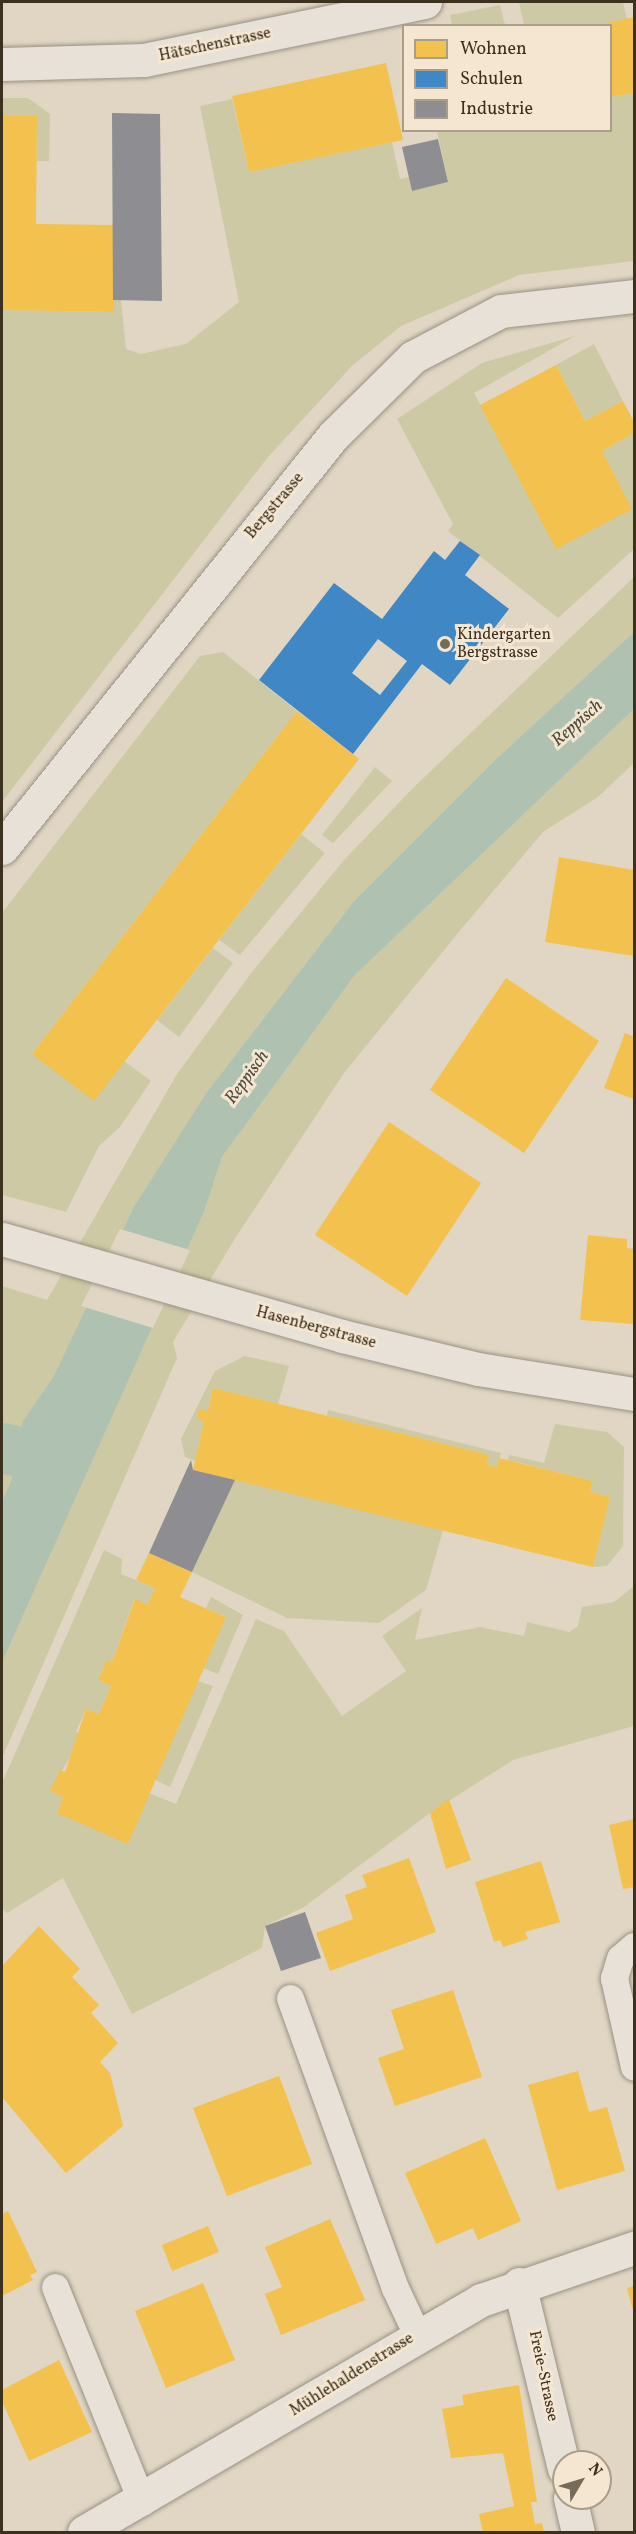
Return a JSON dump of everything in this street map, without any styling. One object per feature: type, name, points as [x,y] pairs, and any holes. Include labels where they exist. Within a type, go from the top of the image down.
[{"type":"street","name":"Hätschenstrasse","points":[[2,64],[144,60],[425,2]]},
{"type":"street","name":"Bergstrasse","points":[[2,848],[333,436],[413,357],[501,311],[634,297]]},
{"type":"street","name":"Hasenbergstrasse","points":[[2,1239],[228,1303],[478,1369],[634,1394]]},
{"type":"street","name":"Mühlehaldenstrasse","points":[[84,2532],[142,2502],[417,2334],[519,2283],[634,2248]]},
{"type":"street","name":"Freie-Strasse","points":[[519,2283],[559,2450]]},
{"type":"street","points":[[573,2510],[578,2532]]},
{"type":"lane","points":[[634,1946],[620,1958],[614,1978],[634,2067]]},
{"type":"lane","points":[[290,1998],[395,2288],[417,2334]]},
{"type":"lane","points":[[55,2287],[142,2502]]},
{"type":"shaded area","points":[[519,2],[623,2],[627,19],[602,24],[524,24]]},
{"type":"shaded area","points":[[500,5],[505,24],[452,24],[450,15]]},
{"type":"shaded area","points":[[634,93],[634,261],[519,275],[401,326],[352,366],[268,457],[2,802],[2,310],[114,312],[114,300],[121,300],[126,349],[141,354],[186,344],[239,302],[200,106],[232,99],[249,172],[392,142],[400,179],[409,177],[412,191],[448,182],[437,132],[612,132],[612,97]]},
{"type":"shaded area","points":[[2,98],[28,98],[50,114],[49,161],[37,161],[37,116],[2,115]]},
{"type":"shaded area","points":[[575,336],[474,393],[557,548],[602,451],[634,433],[634,549],[558,618],[448,531],[453,524],[397,419],[482,363]]},
{"type":"shaded area","points":[[594,344],[623,401],[585,421],[556,365]]},
{"type":"shaded area","points":[[634,577],[634,632],[494,761],[354,901],[207,1092],[205,1209],[222,1157],[355,975],[634,709],[634,763],[598,797],[543,832],[463,927],[344,1073],[234,1240],[173,1342],[177,1358],[2,1758],[2,1286],[47,1300],[177,1074],[252,972],[345,859],[413,788]]},
{"type":"shaded area","points":[[223,652],[297,711],[32,1054],[124,1061],[151,1081],[120,1127],[99,1146],[66,1212],[2,1195],[2,913],[200,656]]},
{"type":"shaded area","points":[[375,767],[392,781],[333,843],[322,835]]},
{"type":"shaded area","points":[[301,834],[325,853],[240,955],[219,940]]},
{"type":"shaded area","points":[[213,948],[233,963],[179,1037],[157,1020]]},
{"type":"shaded area","points":[[245,1356],[289,1366],[278,1404],[213,1388],[208,1411],[199,1410],[197,1419],[204,1421],[195,1461],[185,1457],[181,1439],[215,1371]]},
{"type":"shaded area","points":[[328,1410],[501,1453],[497,1467],[486,1464],[488,1456],[481,1453],[327,1416]]},
{"type":"shaded area","points":[[555,1424],[607,1432],[624,1447],[623,1546],[607,1566],[593,1567],[610,1497],[590,1492],[593,1481],[508,1460],[509,1455],[544,1463]]},
{"type":"shaded area","points":[[235,1480],[443,1530],[426,1590],[379,1623],[287,1618],[192,1572]]},
{"type":"shaded area","points":[[104,1550],[122,1559],[121,1574],[155,1588],[148,1605],[134,1600],[112,1662],[107,1660],[98,1680],[111,1686],[99,1714],[86,1709],[76,1732],[82,1735],[51,1791],[63,1797],[57,1813],[149,1793],[176,1804],[256,1619],[284,1631],[342,1716],[406,1671],[382,1636],[422,1608],[415,1640],[480,1627],[524,1636],[527,1622],[569,1632],[578,1626],[582,1607],[614,1602],[634,1586],[634,1726],[513,1760],[430,1813],[304,1907],[265,1926],[262,1948],[132,2014],[63,1878],[7,1913],[2,1908],[2,1783]]},
{"type":"shaded area","points":[[211,1597],[243,1615],[218,1674],[203,1668],[226,1617],[206,1608]]},
{"type":"shaded area","points":[[198,1681],[213,1686],[170,1787],[155,1780]]},
{"type":"water","name":"Reppisch","points":[[634,632],[634,709],[355,975],[222,1157],[205,1209],[2,1662],[2,1502],[11,1481],[23,1421],[54,1376],[134,1207],[207,1092],[354,901],[494,761]]},
{"type":"pier","points":[[120,1229],[190,1250],[153,1328],[81,1306]]},
{"type":"building: Wohnen","points":[[634,17],[634,93],[612,97],[612,24],[602,24]]},
{"type":"building: Wohnen","points":[[386,63],[403,140],[249,172],[232,96]]},
{"type":"building: Wohnen","points":[[2,115],[37,116],[36,224],[115,225],[114,312],[2,310]]},
{"type":"building: Wohnen","points":[[556,365],[585,421],[623,401],[634,422],[634,433],[602,451],[632,509],[556,549],[480,405]]},
{"type":"building: Wohnen","points":[[297,711],[359,759],[94,1101],[32,1054]]},
{"type":"building: Wohnen","points":[[559,857],[634,870],[634,956],[545,942]]},
{"type":"building: Wohnen","points":[[506,978],[599,1041],[524,1153],[430,1090]]},
{"type":"building: Wohnen","points":[[625,1033],[634,1037],[634,1099],[604,1088]]},
{"type":"building: Wohnen","points":[[389,1122],[481,1183],[407,1296],[315,1235]]},
{"type":"building: Wohnen","points":[[588,1235],[627,1239],[627,1248],[634,1249],[634,1324],[580,1320]]},
{"type":"building: Wohnen","points":[[213,1388],[481,1453],[489,1456],[486,1464],[497,1467],[499,1458],[593,1481],[590,1492],[610,1497],[593,1567],[193,1470],[204,1421],[197,1419],[199,1409],[208,1411]]},
{"type":"building: Wohnen","points":[[149,1553],[192,1572],[180,1597],[226,1617],[128,1844],[57,1813],[63,1797],[50,1791],[60,1770],[65,1772],[86,1709],[99,1714],[111,1686],[98,1680],[107,1660],[112,1662],[135,1599],[148,1605],[155,1588],[136,1580]]},
{"type":"building: Wohnen","points":[[449,1799],[471,1860],[446,1869],[430,1813]]},
{"type":"building: Wohnen","points":[[634,1819],[634,1887],[623,1889],[609,1825]]},
{"type":"building: Wohnen","points":[[409,1858],[436,1932],[330,1971],[316,1933],[353,1919],[345,1895],[367,1887],[362,1875]]},
{"type":"building: Wohnen","points":[[541,1861],[560,1922],[525,1932],[528,1939],[503,1947],[500,1940],[494,1942],[475,1882]]},
{"type":"building: Wohnen","points":[[39,1926],[80,1969],[72,1977],[99,2005],[91,2013],[118,2043],[100,2062],[110,2073],[123,2126],[66,2173],[2,2097],[2,1966]]},
{"type":"building: Wohnen","points":[[453,1990],[482,2077],[395,2106],[378,2058],[404,2049],[391,2010]]},
{"type":"building: Wohnen","points":[[578,2071],[589,2112],[607,2107],[625,2171],[557,2190],[528,2085]]},
{"type":"building: Wohnen","points":[[279,2076],[312,2164],[227,2196],[193,2108]]},
{"type":"building: Wohnen","points":[[485,2138],[521,2221],[478,2240],[473,2228],[436,2244],[405,2173]]},
{"type":"building: Wohnen","points":[[8,2211],[37,2272],[30,2275],[33,2280],[2,2296],[2,2214]]},
{"type":"building: Wohnen","points":[[330,2219],[365,2300],[281,2335],[265,2294],[282,2287],[265,2247]]},
{"type":"building: Wohnen","points":[[208,2226],[219,2252],[172,2271],[162,2245]]},
{"type":"building: Wohnen","points":[[203,2283],[235,2360],[166,2388],[135,2311]]},
{"type":"building: Wohnen","points":[[634,2286],[634,2314],[627,2288]]},
{"type":"building: Wohnen","points":[[59,2360],[92,2432],[29,2461],[2,2401],[2,2390]]},
{"type":"building: Wohnen","points":[[519,2385],[537,2502],[531,2502],[535,2524],[542,2523],[544,2532],[483,2532],[479,2514],[514,2506],[503,2453],[451,2458],[442,2409],[464,2405],[462,2395]]},
{"type":"building: Schulen","points":[[460,541],[480,555],[465,575],[509,609],[450,685],[422,664],[353,754],[259,680],[334,583],[382,619],[434,551],[445,560]],"holes":[[[378,639],[407,661],[380,695],[352,673]]]},
{"type":"building: Industrie","points":[[112,113],[160,114],[162,301],[113,300]]},
{"type":"building: Industrie","points":[[438,139],[448,182],[412,191],[402,147]]},
{"type":"building: Industrie","points":[[191,1460],[193,1470],[235,1480],[192,1572],[149,1553]]},
{"type":"building: Industrie","points":[[305,1912],[321,1958],[281,1971],[265,1926]]},
{"type":"waterway","points":[[2,1448],[54,1459]]},
{"type":"place","name":"Kindergarten Bergstrasse","points":[[445,644]]}]
